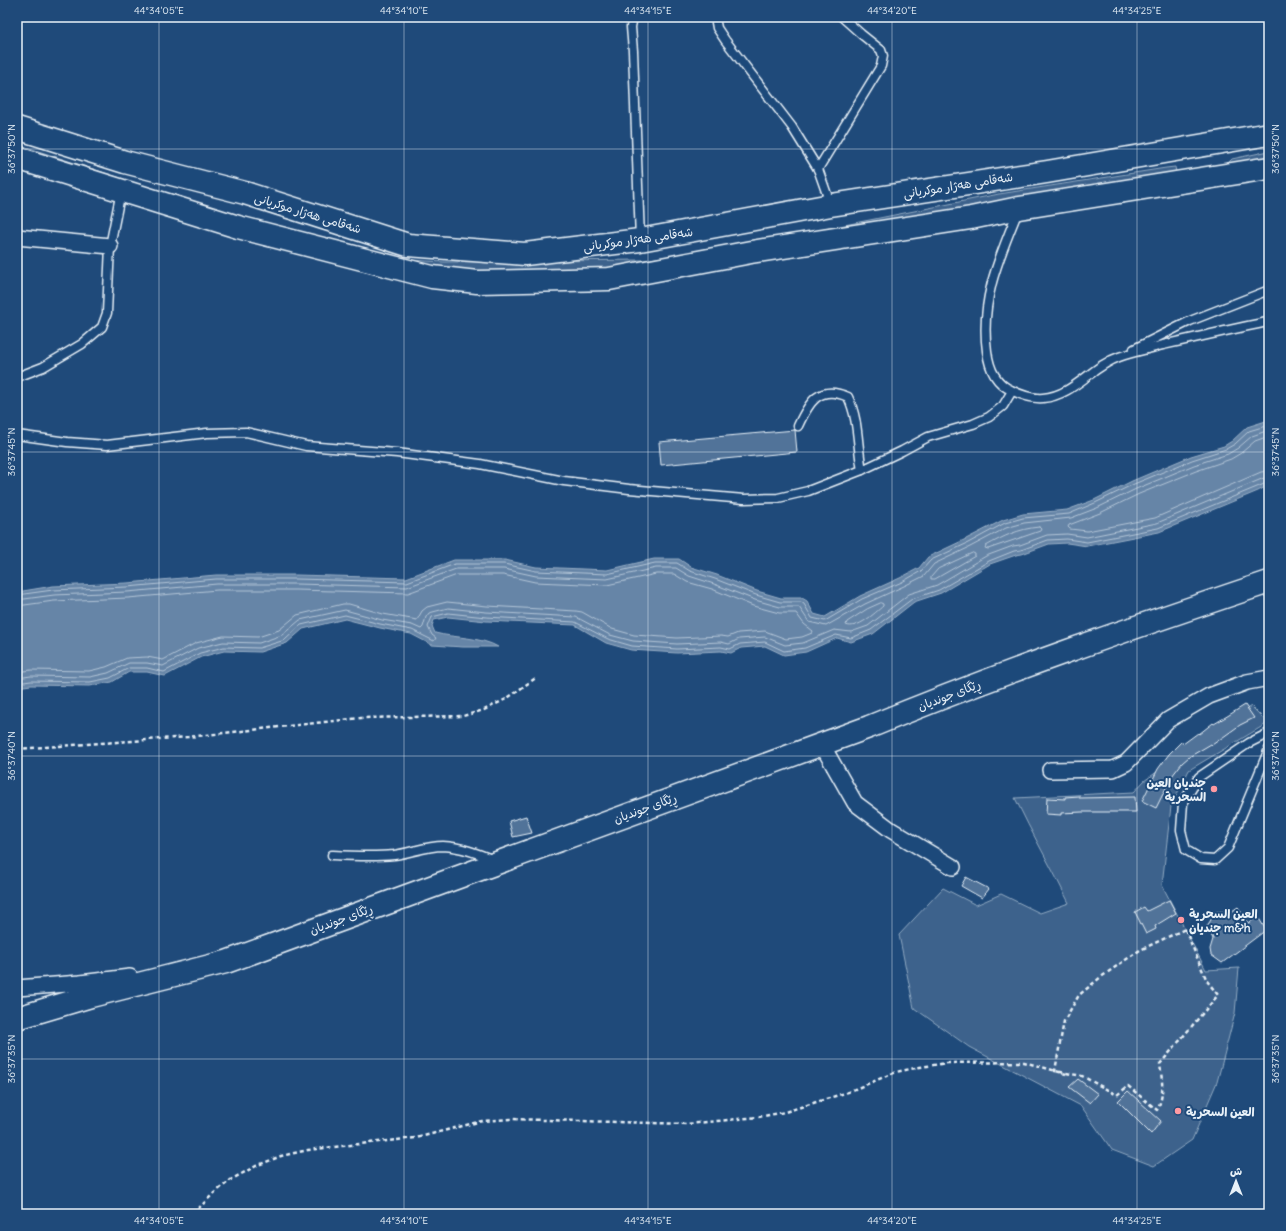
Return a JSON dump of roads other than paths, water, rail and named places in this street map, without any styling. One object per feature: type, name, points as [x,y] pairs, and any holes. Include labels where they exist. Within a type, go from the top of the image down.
[{"type":"main road","name":"شەقامی ھەژار موکریانی","points":[[17,128],[125,162],[245,193],[408,245],[525,254],[640,240],[831,205],[1047,172],[1269,134]]},
{"type":"main road","points":[[1192,146],[1212,178]]},
{"type":"main road","points":[[17,158],[238,227],[432,277],[477,282],[609,279],[751,252],[971,218],[1019,208],[1269,168]]},
{"type":"main road","name":"ڕێگای جوندیان","points":[[17,1018],[91,996],[226,962],[498,861],[821,743],[869,727],[955,692],[1269,582]]},
{"type":"street","points":[[17,237],[110,246]]},
{"type":"street","points":[[1050,770],[1113,768],[1120,766],[1133,757],[1168,720],[1209,696],[1247,682],[1269,678]]},
{"type":"street","points":[[821,743],[855,803],[891,830],[953,867]]},
{"type":"street","points":[[17,988],[117,979],[226,962]]},
{"type":"lane","points":[[633,17],[631,27],[640,240]]},
{"type":"lane","points":[[715,17],[717,28],[725,40],[792,127],[818,169],[831,205]]},
{"type":"lane","points":[[818,169],[881,66],[883,56],[881,50],[842,17]]},
{"type":"lane","points":[[17,377],[43,367],[82,344],[102,326],[107,313],[110,246],[121,190]]},
{"type":"lane","points":[[1019,208],[998,258],[990,288],[985,337],[989,364],[995,378],[1005,388],[1024,396],[1042,398],[1060,394],[1098,367],[1190,321],[1269,290]]},
{"type":"lane","points":[[1119,357],[1205,335],[1267,322]]},
{"type":"lane","points":[[17,435],[68,442],[107,445],[206,433],[246,432],[306,446],[397,453],[480,464],[571,482],[629,489],[744,499],[778,498],[808,490],[862,470],[928,437],[973,424],[989,417],[1003,406],[1012,391]]},
{"type":"lane","points":[[798,426],[807,407],[818,396],[831,392],[838,392],[848,397],[853,407],[858,430],[858,453],[862,470]]},
{"type":"lane","points":[[1269,733],[1249,743],[1199,777],[1183,803],[1181,830],[1186,850],[1201,859],[1214,860],[1228,848],[1269,749]]},
{"type":"lane","points":[[332,855],[373,856],[396,854],[443,846],[466,849],[498,861]]},
{"type":"water","points":[[1269,420],[1269,485],[1258,491],[1159,532],[1087,546],[1067,543],[1049,544],[990,564],[941,593],[914,602],[873,634],[851,642],[837,638],[806,652],[784,655],[765,646],[741,648],[731,653],[721,651],[677,653],[631,650],[606,643],[575,625],[486,621],[448,617],[434,620],[432,626],[435,633],[476,639],[498,647],[432,645],[411,634],[345,619],[303,629],[287,643],[260,652],[224,651],[201,657],[165,676],[147,672],[129,672],[112,682],[90,686],[31,685],[17,687],[17,592],[53,586],[127,583],[216,575],[296,575],[406,578],[454,560],[505,560],[536,567],[607,570],[654,559],[679,559],[691,567],[717,575],[757,591],[781,598],[802,598],[807,601],[814,614],[825,617],[860,596],[919,568],[928,557],[1003,520],[1023,514],[1067,510],[1094,500],[1132,481],[1191,456],[1224,446],[1232,441],[1247,427]]},
{"type":"place","name":"جنديان العين السحرية","points":[[1214,789]]},
{"type":"place","name":"العين السحرية جنديان m&h","points":[[1181,920]]},
{"type":"place","name":"العين السحرية","points":[[1178,1111]]}]
